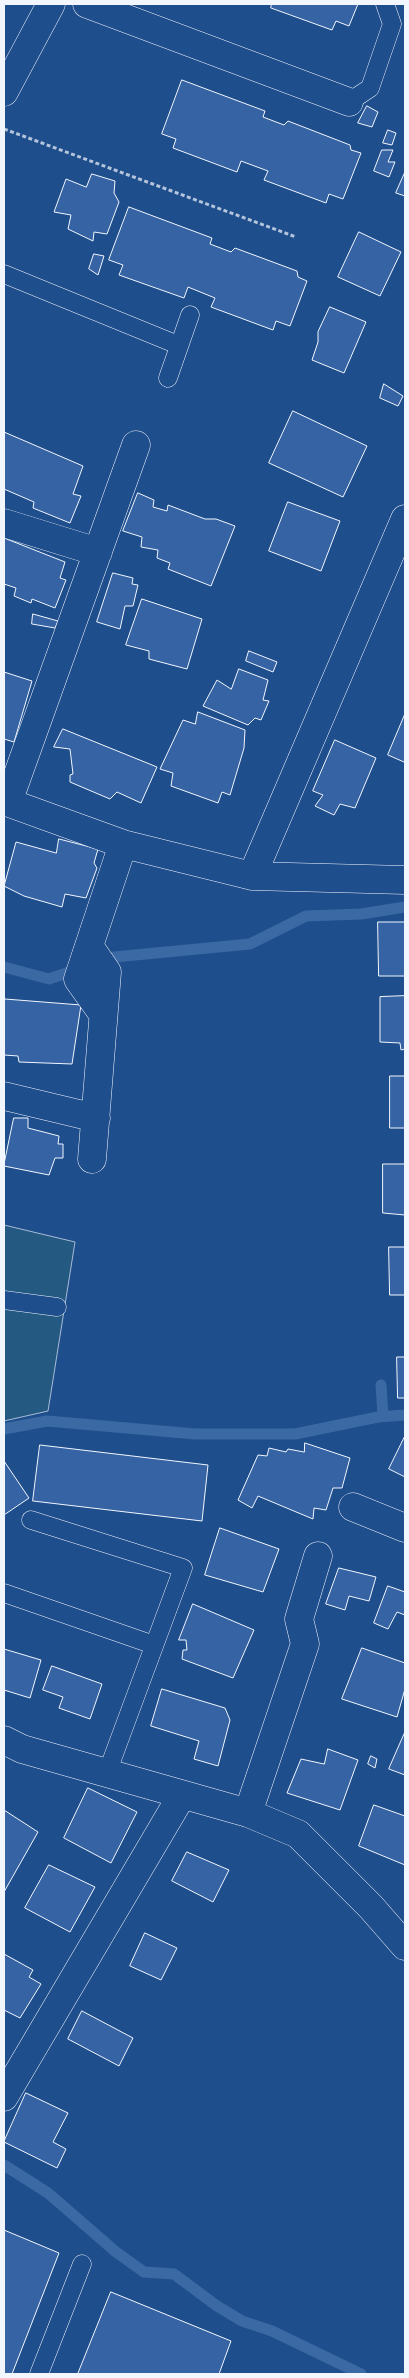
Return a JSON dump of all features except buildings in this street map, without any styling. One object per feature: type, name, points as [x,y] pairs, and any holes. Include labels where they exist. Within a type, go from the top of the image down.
[{"type":"street","points":[[4,92],[50,4]]},
{"type":"street","points":[[92,5],[349,102]]},
{"type":"street","points":[[136,446],[6,801],[123,844],[252,876],[405,880]]},
{"type":"street","points":[[252,876],[405,519]]},
{"type":"street","points":[[4,523],[98,552]]},
{"type":"street","points":[[92,1159],[103,1014],[78,979],[123,844]]},
{"type":"street","points":[[4,1096],[96,1118]]},
{"type":"street","points":[[353,1506],[405,1528]]},
{"type":"street","points":[[248,1813],[305,1644],[299,1619],[318,1556]]},
{"type":"street","points":[[4,1740],[22,1748],[248,1813],[298,1834],[371,1906],[405,1946]]},
{"type":"street","points":[[4,2097],[182,1795]]},
{"type":"lane","points":[[349,102],[370,88],[392,24],[385,4]]},
{"type":"lane","points":[[4,274],[178,345]]},
{"type":"lane","points":[[168,378],[190,315]]},
{"type":"lane","points":[[4,1300],[57,1307]]},
{"type":"lane","points":[[31,1520],[183,1568],[107,1773]]},
{"type":"lane","points":[[4,1593],[154,1645]]},
{"type":"lane","points":[[40,2374],[82,2264]]},
{"type":"path","points":[[4,129],[296,237]]},
{"type":"shaded area","points":[[4,1225],[75,1242],[48,1411],[4,1421]]},
{"type":"waterway","points":[[100,962],[114,957],[250,944],[306,916],[361,914],[405,907]]},
{"type":"waterway","points":[[4,967],[49,979],[78,969]]},
{"type":"waterway","points":[[381,1385],[383,1416]]},
{"type":"waterway","points":[[4,1429],[47,1421],[195,1434],[295,1434],[378,1417],[405,1415]]},
{"type":"waterway","points":[[4,2165],[48,2193],[116,2252],[144,2272],[174,2274],[217,2306],[242,2321],[272,2331],[361,2374]]}]
